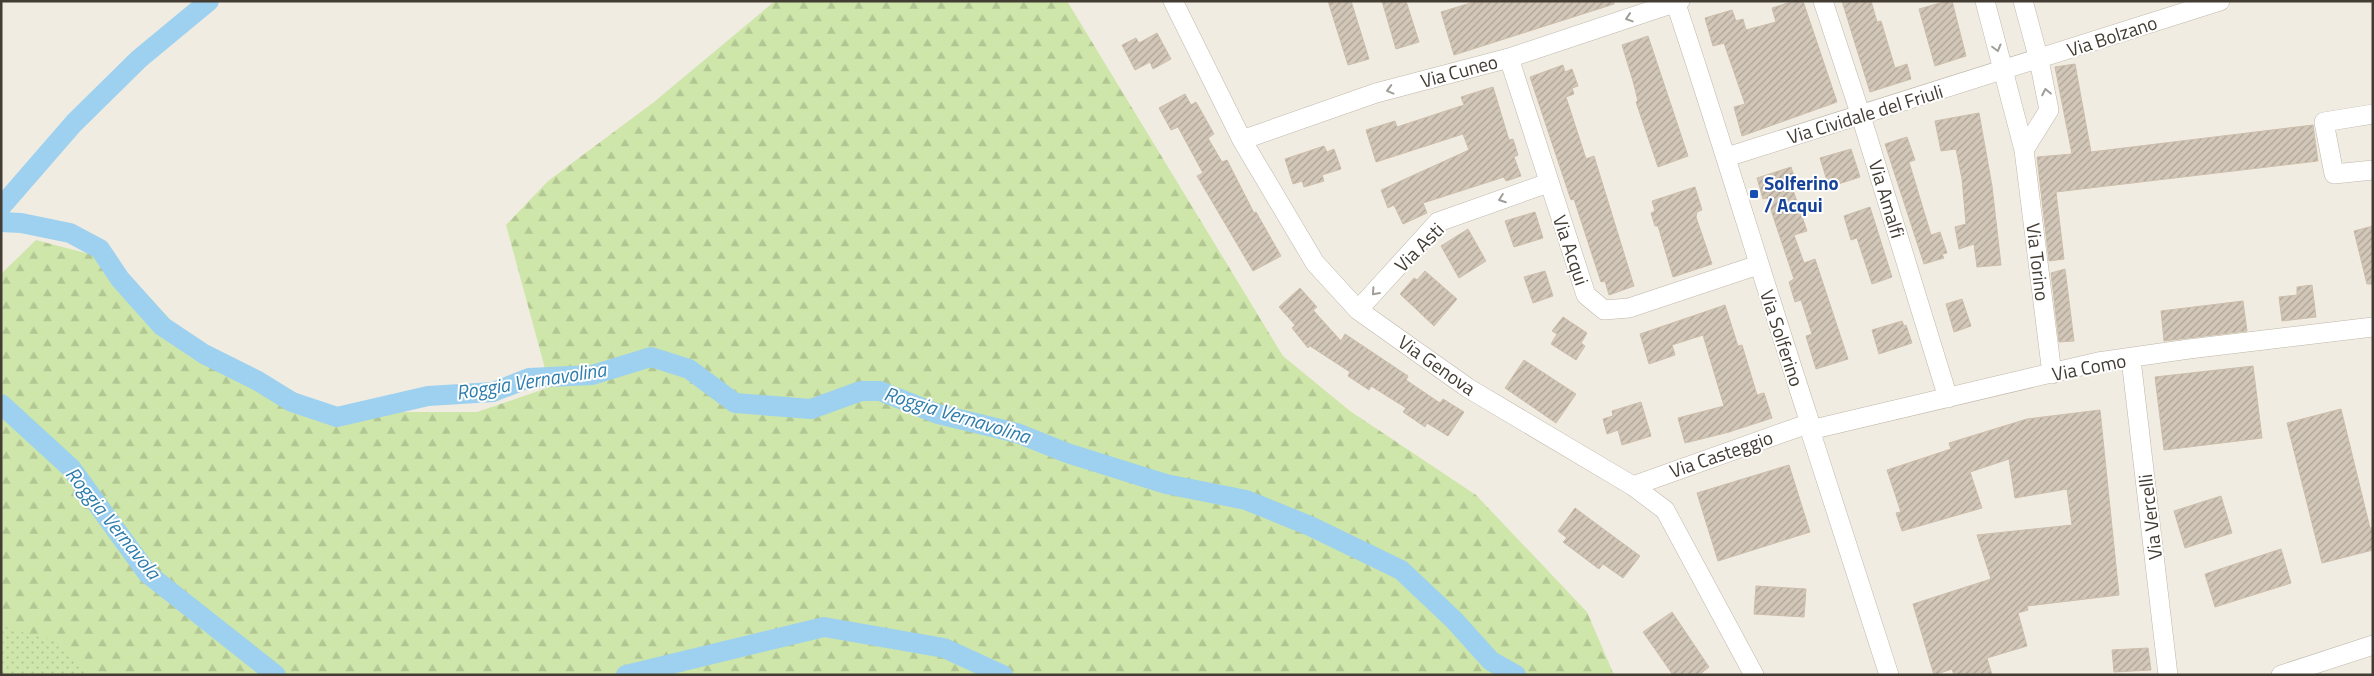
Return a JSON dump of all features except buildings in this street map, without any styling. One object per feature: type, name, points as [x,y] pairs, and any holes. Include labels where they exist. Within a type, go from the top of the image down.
[{"type":"street","name":"Via Genova","points":[[1173,1],[1242,140],[1315,263],[1358,310],[1468,388],[1633,486],[1665,510],[1754,675]]},
{"type":"street","name":"Via Amalfi","points":[[1823,1],[1861,116],[1948,398]]},
{"type":"street","name":"Via Torino","points":[[1985,1],[2024,150],[2052,374]]},
{"type":"street","points":[[2023,1],[2039,60],[2049,110],[2024,150]]},
{"type":"street","name":"Via Bolzano","points":[[2004,71],[2220,1]]},
{"type":"street","name":"Via Cuneo","points":[[1242,140],[1376,93],[1509,58],[1677,2]]},
{"type":"street","name":"Via Solferino","points":[[1677,2],[1889,675]]},
{"type":"street","name":"Via Acqui","points":[[1509,58],[1548,183],[1586,295],[1604,310],[1629,308],[1758,264]]},
{"type":"street","name":"Via Cividale del Friuli","points":[[1727,157],[2004,71]]},
{"type":"street","points":[[2373,114],[2324,122],[2334,174],[2373,170]]},
{"type":"street","name":"Via Asti","points":[[1358,310],[1438,222],[1548,183]]},
{"type":"street","name":"Via Como","points":[[1810,427],[1948,398],[2098,362],[2373,327]]},
{"type":"street","name":"Via Vercelli","points":[[2131,359],[2168,675]]},
{"type":"street","name":"Via Casteggio","points":[[1633,486],[1810,427]]},
{"type":"street","points":[[2281,675],[2373,645]]},
{"type":"green space","points":[[775,1],[1067,1],[1283,356],[1350,411],[1476,495],[1587,612],[1614,675],[1,675],[1,274],[36,240],[116,261],[193,344],[336,412],[477,412],[550,387],[506,225],[548,181],[654,102]]},
{"type":"green space","points":[[1,627],[54,640],[94,675],[1,675]]},
{"type":"waterway","points":[[1,207],[74,123],[139,59],[209,1]]},
{"type":"waterway","name":"Roggia Vernavolina","points":[[1,222],[21,223],[70,233],[100,249],[120,279],[162,326],[204,354],[258,381],[292,402],[337,417],[428,396],[493,392],[529,378],[592,375],[651,357],[689,369],[735,403],[811,409],[861,391],[880,391],[938,414],[1017,433],[1067,453],[1166,484],[1246,500],[1310,526],[1401,570],[1454,620],[1491,661],[1516,675]]},
{"type":"waterway","name":"Roggia Vernavola","points":[[1,404],[71,468],[148,574],[276,675]]},
{"type":"waterway","name":"Roggia Vernavola","points":[[626,675],[824,627],[944,648],[1003,675]]},
{"type":"place","name":"Solferino / Acqui","points":[[1754,194]]}]
